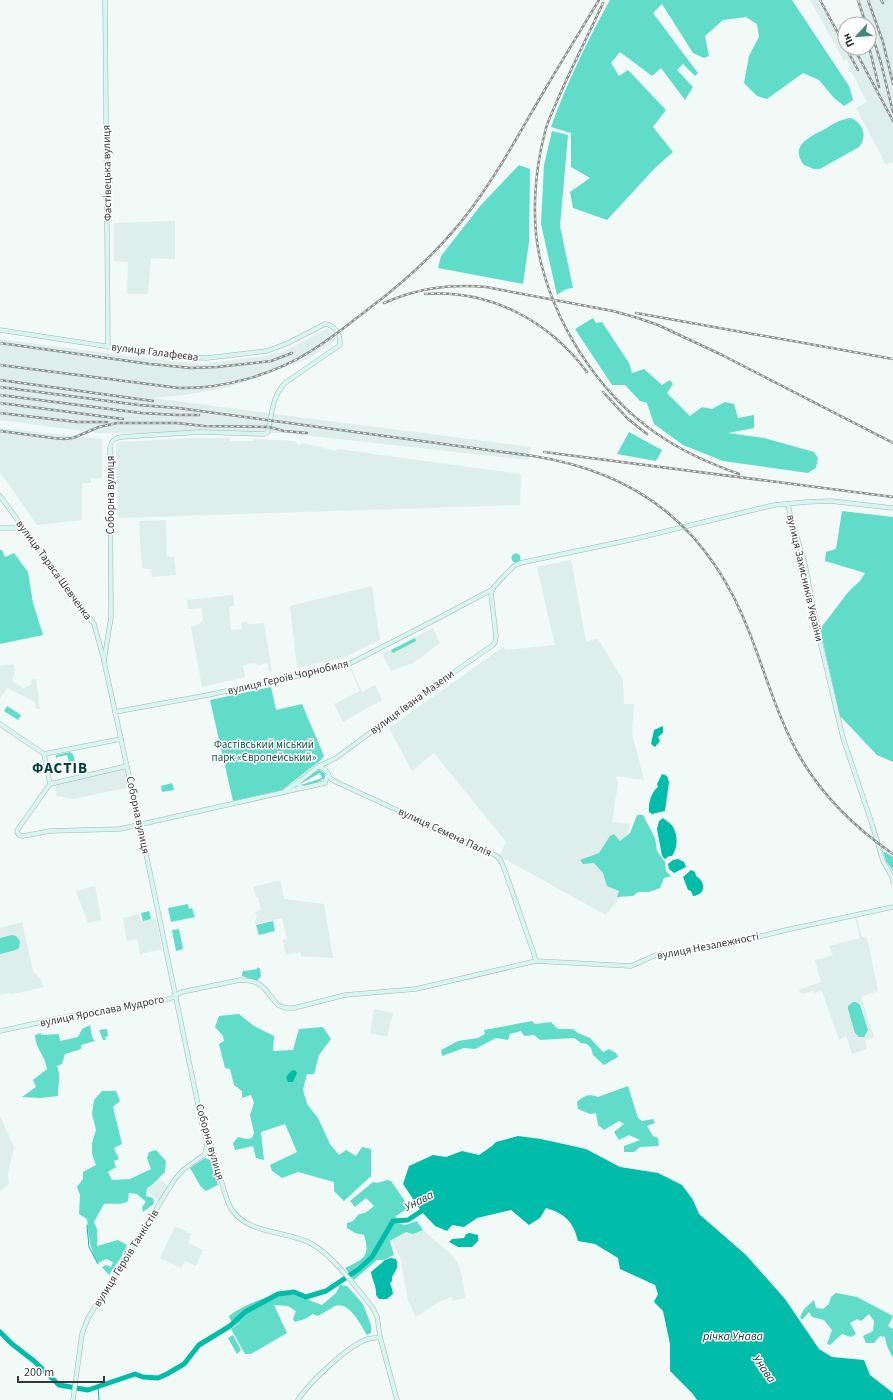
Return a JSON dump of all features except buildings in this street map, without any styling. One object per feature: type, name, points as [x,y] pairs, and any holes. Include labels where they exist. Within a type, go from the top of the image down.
[{"type":"street","name":"Фастівецька вулиця","points":[[105,0],[108,347]]},
{"type":"street","name":"вулиця Галафеєва","points":[[0,330],[177,357],[206,358],[267,351],[288,343],[325,324],[332,326],[337,332],[340,339],[340,344],[282,387],[274,399],[267,433]]},
{"type":"street","name":"Соборна вулиця","points":[[267,433],[200,432],[121,436],[112,440],[110,448],[111,616],[104,661],[140,825],[202,1124],[207,1135],[226,1198],[232,1210],[239,1218],[260,1229],[284,1233],[311,1243],[323,1251],[372,1307],[376,1316],[380,1337]]},
{"type":"street","name":"вулиця Тараса Шевченка","points":[[0,496],[94,624],[104,661]]},
{"type":"street","points":[[788,504],[830,501],[893,508]]},
{"type":"street","name":"вулиця Захисників України","points":[[493,588],[510,569],[524,562],[627,541],[757,509],[788,504],[805,564],[841,732],[883,861],[891,874],[893,882]]},
{"type":"street","points":[[0,528],[24,528]]},
{"type":"street","name":"вулиця Івана Мазепи","points":[[300,781],[319,766],[336,758],[495,642],[496,634],[490,596],[493,588]]},
{"type":"street","name":"вулиця Героїв Чорнобиля","points":[[115,712],[208,695],[347,665],[493,588]]},
{"type":"street","points":[[0,724],[44,754],[50,784]]},
{"type":"street","points":[[44,754],[121,739]]},
{"type":"street","points":[[325,783],[329,761]]},
{"type":"street","points":[[127,766],[50,784],[18,829],[18,834],[23,836],[50,831],[120,829],[334,781]]},
{"type":"street","name":"вулиця Семена Палія","points":[[319,766],[327,772],[330,778],[334,781],[498,857],[503,864],[536,961]]},
{"type":"street","points":[[283,792],[300,781],[299,785],[302,788]]},
{"type":"street","name":"вулиця Незалежності","points":[[334,999],[356,994],[416,989],[536,961],[631,966],[656,955],[729,944],[893,907]]},
{"type":"street","name":"вулиця Ярослава Мудрого","points":[[0,1031],[60,1018],[159,1001],[176,997],[182,992],[245,980],[262,986],[278,1005],[285,1008],[294,1008],[334,999]]},
{"type":"street","name":"вулиця Героїв Танкістів","points":[[73,1400],[82,1334],[88,1318],[175,1179],[183,1170],[202,1155],[207,1143],[207,1135]]},
{"type":"street","points":[[207,1143],[217,1166]]},
{"type":"street","points":[[207,1143],[210,1144],[217,1166]]},
{"type":"street","points":[[202,1155],[213,1159]]},
{"type":"street","points":[[298,1400],[305,1389],[344,1354],[367,1339],[380,1337],[397,1400]]},
{"type":"shaded area","points":[[810,0],[818,0],[833,27],[837,25],[837,48]]},
{"type":"shaded area","points":[[856,0],[893,0],[893,161],[886,165],[856,108],[867,102],[851,71],[847,59],[844,61],[841,56],[877,56],[877,16],[861,16]]},
{"type":"shaded area","points":[[175,221],[175,259],[151,258],[148,294],[127,294],[128,262],[114,261],[114,223]]},
{"type":"shaded area","points":[[328,328],[336,340],[308,359],[230,387],[185,395],[152,398],[531,447],[528,460],[285,433],[99,433],[0,420],[0,339],[200,364],[259,357],[285,351]]},
{"type":"shaded area","points":[[0,428],[102,439],[102,478],[91,478],[91,483],[82,483],[82,520],[37,525],[0,472]]},
{"type":"shaded area","points":[[191,438],[230,438],[230,441],[253,441],[253,439],[295,441],[298,445],[303,443],[336,451],[337,449],[521,474],[520,505],[118,518],[116,445],[118,442]]},
{"type":"shaded area","points":[[166,520],[167,557],[174,557],[176,575],[152,577],[151,569],[142,568],[139,521]]},
{"type":"shaded area","points":[[571,560],[586,641],[598,639],[623,680],[624,704],[634,704],[632,734],[644,780],[616,776],[618,783],[612,822],[631,824],[623,842],[623,893],[606,915],[499,856],[506,842],[434,753],[412,771],[389,728],[503,647],[506,650],[555,645],[537,567]]},
{"type":"shaded area","points":[[372,586],[380,640],[343,658],[297,668],[290,606]]},
{"type":"shaded area","points":[[233,595],[234,606],[229,607],[231,630],[242,629],[241,623],[246,621],[248,624],[264,623],[272,671],[269,672],[267,663],[258,665],[255,663],[243,665],[245,677],[202,687],[191,627],[199,624],[203,620],[202,608],[188,609],[187,600]]},
{"type":"shaded area","points":[[433,628],[440,643],[413,663],[391,671],[382,654]]},
{"type":"shaded area","points":[[14,664],[15,671],[12,681],[24,688],[32,684],[31,680],[36,679],[40,709],[36,709],[35,702],[7,688],[0,699],[0,666]]},
{"type":"shaded area","points":[[351,668],[362,692],[375,685],[382,700],[343,722],[334,704],[360,691],[350,669]]},
{"type":"shaded area","points":[[123,768],[130,787],[74,799],[57,796],[54,784]]},
{"type":"shaded area","points":[[280,880],[284,899],[324,904],[333,958],[301,956],[300,952],[286,955],[283,940],[287,939],[282,918],[255,924],[257,917],[255,912],[261,910],[258,897],[256,897],[253,887]]},
{"type":"shaded area","points":[[95,886],[101,918],[100,920],[88,923],[76,891]]},
{"type":"shaded area","points":[[139,914],[141,921],[156,918],[162,949],[140,954],[137,939],[127,941],[123,918]]},
{"type":"shaded area","points":[[855,918],[857,918],[862,937],[866,937],[869,946],[878,991],[861,997],[874,1037],[865,1040],[867,1049],[852,1054],[846,1036],[839,1040],[822,991],[814,993],[813,991],[801,994],[799,990],[821,982],[815,960],[833,955],[829,946],[860,938]]},
{"type":"shaded area","points":[[22,922],[33,971],[40,978],[44,987],[13,994],[7,993],[0,995],[0,928]]},
{"type":"shaded area","points":[[374,1009],[393,1013],[387,1037],[370,1033]]},
{"type":"shaded area","points":[[0,1116],[14,1147],[8,1174],[9,1184],[0,1191]]},
{"type":"shaded area","points":[[155,1176],[169,1186],[159,1201],[144,1190]]},
{"type":"shaded area","points":[[175,1226],[191,1234],[188,1243],[203,1250],[196,1266],[185,1261],[181,1268],[160,1258]]},
{"type":"shaded area","points":[[423,1230],[452,1255],[458,1263],[465,1298],[452,1301],[452,1297],[439,1302],[416,1317],[408,1301],[401,1260],[392,1241],[406,1232],[413,1234]]},
{"type":"green space","points":[[610,0],[792,0],[849,86],[853,100],[844,106],[834,98],[819,80],[803,73],[767,99],[757,96],[744,83],[749,56],[759,37],[757,24],[746,17],[723,20],[705,36],[709,56],[704,58],[693,53],[662,4],[653,13],[698,73],[695,76],[683,64],[677,70],[693,87],[685,100],[661,68],[652,76],[620,52],[611,63],[619,76],[628,70],[666,110],[653,127],[673,152],[655,168],[607,220],[573,208],[570,192],[590,178],[571,167],[571,133],[551,127],[578,62]]},
{"type":"green space","points":[[851,118],[859,123],[863,131],[864,135],[862,143],[859,147],[820,169],[814,169],[804,165],[800,158],[799,152],[803,142],[813,135],[844,119]]},
{"type":"green space","points":[[552,131],[568,135],[560,226],[573,288],[566,289],[557,295],[541,224],[544,165]]},
{"type":"green space","points":[[519,165],[530,169],[529,242],[523,284],[438,268],[441,256],[481,205]]},
{"type":"green space","points":[[593,318],[596,323],[602,322],[629,363],[632,373],[644,369],[662,385],[670,380],[673,384],[667,393],[690,416],[702,407],[712,409],[725,402],[734,404],[738,418],[754,415],[754,428],[728,433],[764,438],[814,452],[818,458],[816,468],[808,473],[723,461],[683,445],[654,424],[647,403],[640,401],[625,385],[612,385],[575,329]]},
{"type":"green space","points":[[629,432],[662,450],[656,461],[617,454]]},
{"type":"green space","points":[[842,511],[893,517],[893,762],[877,755],[840,716],[820,629],[865,573],[825,561],[826,552],[836,549]]},
{"type":"green space","points":[[0,550],[2,550],[5,557],[14,553],[28,572],[33,603],[43,635],[0,644]]},
{"type":"green space","points":[[514,554],[518,554],[520,558],[518,562],[514,562],[512,560],[512,556]]},
{"type":"green space","points":[[415,638],[416,641],[393,653],[391,650]]},
{"type":"green space","name":"Фастівський міський парк «Європейський»","points":[[271,687],[276,710],[302,704],[324,756],[321,760],[282,790],[233,801],[210,700]]},
{"type":"green space","points":[[7,706],[21,715],[18,720],[4,711]]},
{"type":"green space","points":[[70,752],[73,754],[75,761],[69,762],[67,755],[57,757],[56,759],[56,755]]},
{"type":"green space","points":[[319,770],[326,776],[320,781],[303,786],[301,785],[322,778],[320,773],[300,784],[313,773]]},
{"type":"green space","points":[[172,783],[174,790],[162,792],[161,786]]},
{"type":"green space","points":[[637,815],[643,815],[655,838],[657,851],[665,862],[666,871],[671,876],[664,878],[660,888],[649,892],[638,892],[633,896],[617,897],[619,891],[607,886],[603,873],[594,863],[583,864],[580,860],[599,853],[610,836],[614,834],[620,841],[630,833]]},
{"type":"green space","points":[[883,851],[893,857],[893,871],[886,861]]},
{"type":"green space","points":[[188,904],[189,909],[192,908],[195,917],[171,922],[168,908]]},
{"type":"green space","points":[[149,911],[151,919],[143,921],[141,913]]},
{"type":"green space","points":[[273,921],[275,931],[259,935],[256,925]]},
{"type":"green space","points":[[179,929],[183,949],[176,951],[172,930]]},
{"type":"green space","points":[[12,935],[16,936],[20,941],[19,948],[0,954],[0,938]]},
{"type":"green space","points":[[258,967],[260,969],[261,976],[257,981],[242,976],[244,970],[257,969]]},
{"type":"green space","points":[[853,1002],[860,1005],[868,1030],[864,1037],[859,1037],[855,1033],[848,1009],[848,1006]]},
{"type":"green space","points":[[239,1014],[254,1026],[274,1036],[273,1051],[293,1050],[299,1029],[323,1027],[331,1039],[319,1055],[314,1074],[307,1074],[303,1090],[307,1104],[318,1118],[330,1144],[339,1155],[346,1150],[356,1156],[362,1147],[371,1149],[371,1176],[344,1201],[334,1191],[334,1182],[298,1172],[282,1178],[272,1171],[270,1165],[297,1152],[285,1124],[261,1132],[264,1160],[256,1158],[253,1146],[235,1150],[233,1143],[238,1137],[247,1139],[252,1138],[254,1133],[250,1115],[254,1103],[251,1095],[242,1098],[242,1091],[234,1085],[230,1069],[225,1068],[219,1044],[224,1041],[223,1036],[215,1027],[219,1016]]},
{"type":"green space","points":[[532,1021],[535,1024],[551,1022],[558,1029],[573,1029],[590,1038],[603,1052],[609,1049],[616,1053],[618,1057],[604,1065],[593,1055],[591,1048],[587,1044],[581,1043],[574,1038],[540,1040],[534,1035],[524,1036],[521,1031],[510,1034],[508,1040],[496,1038],[475,1049],[464,1048],[442,1056],[441,1050],[458,1041],[478,1038],[485,1034],[484,1030]]},
{"type":"green space","points":[[90,1025],[92,1037],[95,1041],[81,1045],[81,1049],[65,1054],[62,1064],[57,1066],[59,1077],[58,1096],[41,1098],[22,1097],[36,1087],[33,1080],[47,1069],[35,1040],[35,1035],[41,1033],[41,1035],[59,1034],[60,1041],[78,1037],[82,1029]]},
{"type":"green space","points":[[107,1029],[108,1036],[105,1037],[106,1040],[103,1040],[99,1030]]},
{"type":"green space","points":[[628,1086],[638,1118],[642,1121],[653,1119],[655,1123],[647,1126],[653,1136],[658,1138],[659,1146],[640,1147],[634,1152],[624,1152],[624,1146],[640,1140],[629,1135],[619,1140],[614,1132],[624,1124],[619,1121],[604,1130],[598,1125],[596,1113],[590,1114],[578,1109],[577,1102],[584,1097],[592,1095],[598,1097]]},
{"type":"green space","points":[[102,1091],[116,1091],[120,1101],[113,1107],[122,1144],[114,1148],[119,1159],[114,1161],[116,1167],[108,1172],[112,1180],[130,1179],[151,1169],[147,1158],[149,1152],[156,1150],[166,1161],[165,1172],[147,1188],[146,1196],[153,1198],[154,1204],[143,1212],[142,1207],[146,1202],[137,1194],[129,1193],[128,1201],[120,1204],[104,1204],[94,1222],[97,1229],[97,1246],[118,1240],[127,1245],[124,1253],[109,1275],[102,1267],[106,1265],[111,1267],[113,1262],[106,1259],[98,1263],[95,1258],[90,1242],[87,1219],[79,1214],[80,1195],[77,1187],[83,1179],[83,1172],[96,1165],[92,1154],[92,1143],[96,1130],[92,1114],[94,1100]]},
{"type":"green space","points":[[205,1158],[210,1160],[212,1163],[218,1185],[206,1191],[201,1187],[190,1168]]},
{"type":"green space","points":[[387,1180],[391,1181],[409,1207],[396,1216],[398,1223],[405,1225],[417,1221],[423,1230],[413,1234],[406,1232],[390,1241],[394,1255],[384,1260],[377,1260],[354,1280],[345,1268],[361,1259],[366,1253],[367,1248],[364,1235],[355,1233],[347,1228],[347,1223],[353,1221],[359,1214],[365,1213],[374,1206],[366,1198],[355,1207],[350,1201],[373,1182],[377,1183]]},
{"type":"green space","points":[[340,1285],[347,1286],[363,1304],[371,1325],[371,1333],[367,1335],[354,1315],[345,1307],[340,1305],[335,1306],[318,1316],[313,1314],[305,1319],[295,1322],[293,1319],[296,1311],[288,1306],[274,1305],[287,1333],[251,1354],[245,1354],[231,1329],[241,1322],[233,1326],[229,1316],[251,1303],[270,1297],[288,1294],[322,1305],[336,1293]]},
{"type":"green space","points":[[836,1293],[857,1297],[893,1316],[888,1326],[893,1329],[893,1358],[887,1346],[885,1337],[880,1336],[874,1343],[866,1343],[863,1336],[873,1331],[874,1321],[869,1314],[861,1321],[857,1319],[850,1323],[856,1334],[851,1337],[842,1334],[830,1345],[827,1344],[832,1330],[824,1320],[812,1317],[809,1312],[802,1320],[800,1317],[804,1309],[814,1300],[816,1308],[823,1309],[829,1304],[831,1297]]},
{"type":"green space","points":[[233,1335],[241,1350],[237,1354],[228,1338]]},
{"type":"water","points":[[663,726],[663,733],[658,737],[660,741],[655,747],[651,744],[654,730]]},
{"type":"water","points":[[662,774],[667,776],[669,782],[665,811],[652,814],[649,812],[649,805],[652,795],[658,787],[657,784]]},
{"type":"water","points":[[663,818],[672,826],[675,831],[676,838],[674,853],[672,856],[665,859],[662,856],[657,829],[659,821]]},
{"type":"water","points":[[678,859],[684,862],[686,867],[674,873],[669,869],[668,864],[673,860]]},
{"type":"water","points":[[691,870],[695,872],[696,876],[703,885],[702,891],[693,896],[691,891],[688,890],[683,877]]},
{"type":"water","points":[[295,1070],[297,1073],[293,1082],[288,1082],[286,1077],[291,1071]]},
{"type":"water","name":"річка Унава","points":[[518,1136],[541,1139],[586,1149],[620,1167],[658,1173],[682,1185],[693,1200],[699,1214],[746,1255],[785,1299],[819,1349],[832,1357],[864,1360],[870,1375],[893,1393],[893,1400],[697,1400],[670,1371],[670,1344],[663,1311],[654,1302],[658,1294],[655,1285],[620,1269],[618,1258],[595,1244],[578,1241],[571,1223],[563,1216],[546,1208],[540,1218],[529,1225],[511,1210],[477,1218],[464,1227],[452,1225],[447,1231],[435,1226],[421,1211],[403,1184],[409,1166],[433,1155],[446,1157],[462,1151],[479,1155],[496,1142]]},
{"type":"water","points":[[470,1233],[478,1235],[478,1241],[472,1247],[458,1247],[449,1242],[452,1239],[464,1238],[466,1234]]},
{"type":"water","points":[[391,1258],[396,1259],[397,1264],[397,1268],[390,1283],[393,1294],[387,1299],[379,1299],[376,1295],[376,1289],[371,1272],[385,1260]]},
{"type":"waterway","name":"Унава","points":[[0,1332],[59,1385],[88,1390],[135,1374],[143,1377],[158,1378],[184,1364],[199,1345],[230,1326],[245,1312],[278,1294],[294,1292],[306,1297],[326,1291],[359,1269],[372,1257],[393,1221],[408,1220],[426,1208]]},
{"type":"waterway","points":[[87,1225],[89,1247],[98,1264]]},
{"type":"waterway","points":[[98,1387],[99,1400]]},
{"type":"railway","points":[[0,365],[179,388],[196,388],[230,383],[264,374],[296,360],[326,342],[409,276],[436,250],[460,223],[481,196],[498,169],[599,0]]},
{"type":"railway","points":[[820,0],[837,31]]},
{"type":"railway","points":[[858,0],[863,16]]},
{"type":"railway","points":[[868,0],[883,42],[893,84]]},
{"type":"railway","points":[[603,3],[562,89],[549,120],[541,148],[535,198],[536,231],[541,263],[549,289],[573,341],[605,387],[645,425],[668,441],[702,459],[739,474]]},
{"type":"railway","points":[[877,50],[893,112]]},
{"type":"railway","points":[[850,56],[858,70]]},
{"type":"railway","points":[[858,56],[893,121]]},
{"type":"railway","points":[[871,56],[879,87]]},
{"type":"railway","points":[[384,303],[409,294],[434,288],[472,286],[486,287],[613,311],[658,325],[722,355],[893,443]]},
{"type":"railway","points":[[425,294],[449,294],[472,297],[495,303],[516,312],[555,338],[572,354],[587,372]]},
{"type":"railway","points":[[636,313],[893,359]]},
{"type":"railway","points":[[0,343],[150,364],[191,368],[217,367],[271,361],[292,353]]},
{"type":"railway","points":[[0,380],[153,401]]},
{"type":"railway","points":[[0,387],[139,405],[178,408],[533,456],[572,464],[607,476],[639,493],[668,513],[693,537],[715,565],[734,597],[750,634],[787,732],[803,762],[822,789],[843,813],[893,854]]},
{"type":"railway","points":[[603,392],[628,419],[647,434]]},
{"type":"railway","points":[[0,395],[141,413],[199,415]]},
{"type":"railway","points":[[0,403],[123,419]]},
{"type":"railway","points":[[0,413],[77,422],[107,422]]},
{"type":"railway","points":[[0,431],[64,439],[73,438],[99,427],[117,423],[177,423],[204,426],[269,427],[284,431],[307,433]]},
{"type":"railway","points":[[544,452],[893,497]]},
{"type":"district","name":"ФАСТІВ","points":[[60,768]]}]
